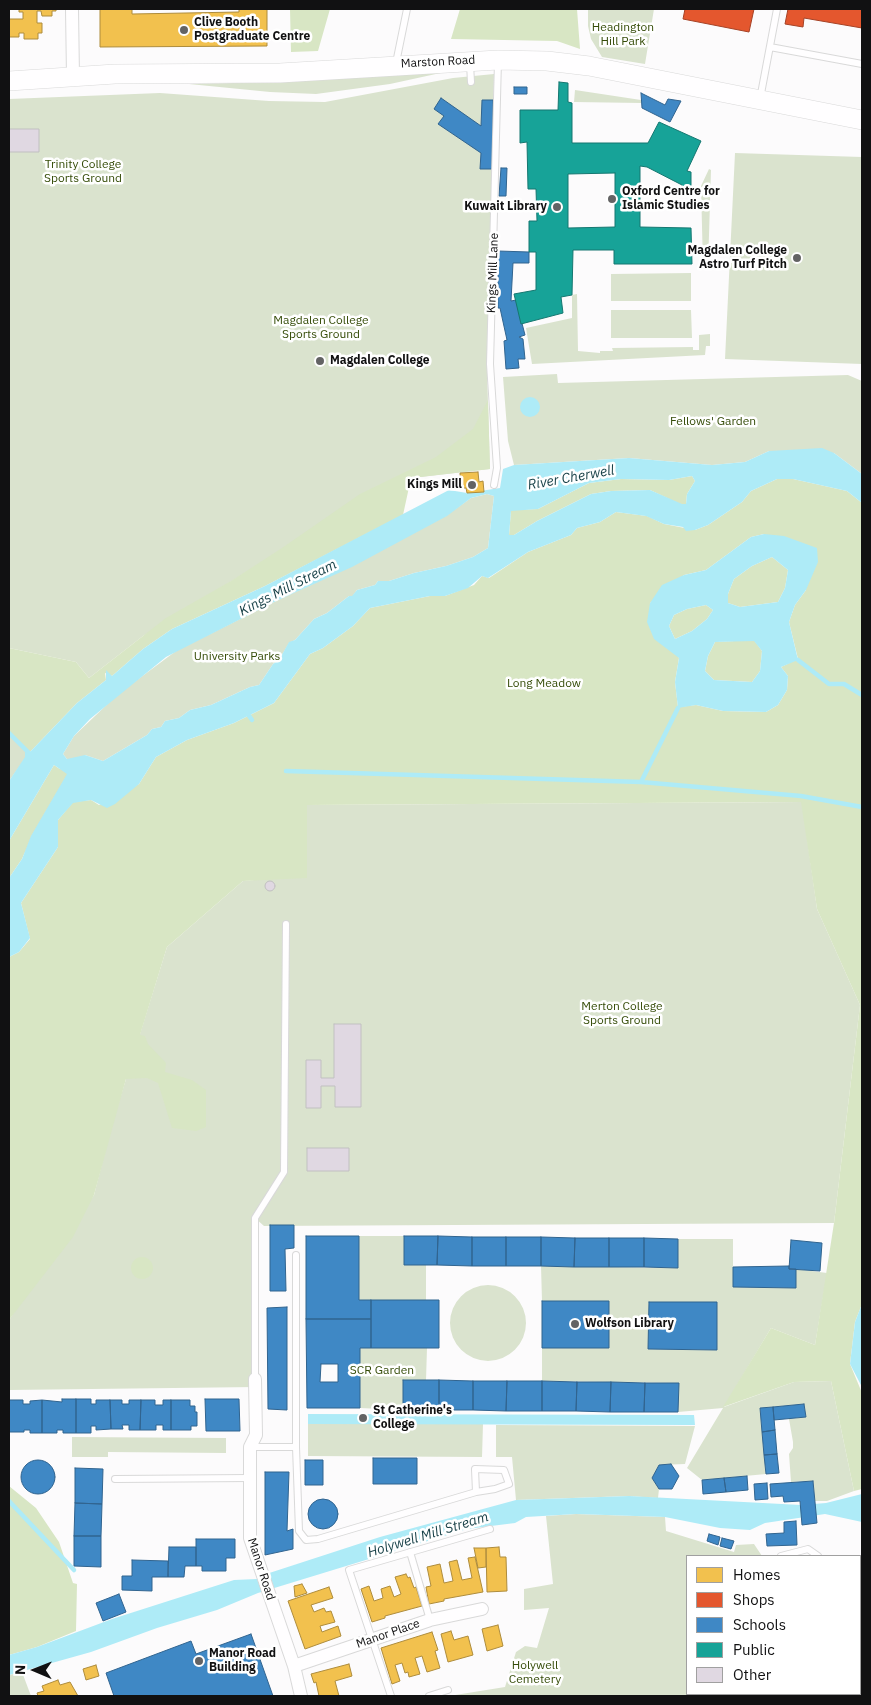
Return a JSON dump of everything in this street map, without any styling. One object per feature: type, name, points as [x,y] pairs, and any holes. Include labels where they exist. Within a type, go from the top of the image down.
[{"type":"main road","name":"Marston Road","points":[[9,81],[115,74],[280,73],[395,64],[498,60],[589,66],[724,91],[862,120]]},
{"type":"street","points":[[72,9],[73,77]]},
{"type":"street","name":"Manor Road","points":[[256,1379],[256,1434],[250,1447],[250,1538],[294,1666],[301,1696]]},
{"type":"street","name":"Manor Place","points":[[294,1666],[430,1620],[482,1609]]},
{"type":"lane","points":[[395,64],[407,9]]},
{"type":"lane","points":[[760,100],[777,9]]},
{"type":"lane","points":[[770,47],[862,64]]},
{"type":"lane","name":"Kings Mill Lane","points":[[494,486],[497,468],[490,364],[498,60]]},
{"type":"lane","points":[[470,61],[471,82]]},
{"type":"lane","points":[[256,1379],[254,1218],[284,1172],[286,924]]},
{"type":"lane","points":[[296,1255],[298,1531],[306,1540],[318,1539],[509,1484],[504,1470],[475,1469],[476,1492]]},
{"type":"lane","points":[[250,1447],[296,1447]]},
{"type":"lane","points":[[115,1479],[250,1478]]},
{"type":"lane","points":[[391,1696],[349,1570],[490,1529]]},
{"type":"lane","points":[[786,1555],[808,1550],[816,1555]]},
{"type":"lane","points":[[410,1552],[430,1620]]},
{"type":"lane","points":[[429,1696],[448,1690]]},
{"type":"green space","points":[[290,9],[330,9],[318,51],[291,52]]},
{"type":"green space","points":[[460,9],[577,9],[580,49],[557,41],[451,39]]},
{"type":"green space","name":"Headington Hill Park","points":[[588,9],[654,9],[645,64],[602,57],[591,39],[588,26]]},
{"type":"green space","points":[[468,67],[390,84],[316,94],[270,92],[189,84],[277,82]]},
{"type":"green space","name":"Magdalen College Sports Ground","points":[[494,74],[487,370],[490,469],[395,480],[143,636],[89,678],[76,662],[9,648],[9,99],[160,93],[269,101],[325,102],[453,78]]},
{"type":"green space","points":[[575,90],[641,100],[641,103],[574,102]]},
{"type":"green space","name":"Magdalen College Astro Turf Pitch","points":[[735,153],[862,157],[862,364],[725,359]]},
{"type":"green space","points":[[709,169],[711,170],[708,267],[703,267],[701,186]]},
{"type":"green space","points":[[691,273],[691,301],[611,301],[611,274]]},
{"type":"green space","points":[[577,294],[578,351],[600,353],[600,351],[613,351],[612,348],[693,347],[693,350],[699,350],[699,335],[710,334],[710,346],[706,346],[705,355],[532,364],[526,328],[572,318],[572,295]]},
{"type":"green space","points":[[611,310],[691,310],[692,338],[611,338]]},
{"type":"green space","name":"Fellows' Garden","points":[[557,374],[558,383],[848,375],[862,381],[862,474],[834,453],[769,451],[745,462],[712,465],[629,458],[514,465],[508,441],[503,377]]},
{"type":"green space","points":[[488,400],[490,469],[411,478],[403,515],[265,586],[172,629],[143,649],[112,676],[105,673],[106,680],[77,703],[29,753],[9,733],[9,648],[76,662],[89,678],[166,618],[231,581],[360,494],[436,457],[473,429]]},
{"type":"green space","points":[[692,476],[695,481],[687,494],[686,504],[682,505],[650,490],[611,491],[591,494],[537,521],[514,535],[509,535],[511,510],[538,509],[589,483],[621,479],[669,480]]},
{"type":"green space","name":"Long Meadow","points":[[777,479],[793,479],[847,491],[862,503],[862,1304],[855,1322],[850,1364],[862,1393],[862,1489],[854,1491],[831,1381],[794,1382],[723,1407],[771,1328],[815,1345],[834,1223],[860,1005],[817,909],[801,802],[307,805],[307,878],[243,881],[167,947],[140,1035],[145,1036],[148,1044],[166,1063],[165,1072],[192,1080],[206,1090],[206,1127],[196,1131],[172,1128],[158,1083],[147,1078],[126,1079],[94,1195],[73,1237],[9,1320],[9,957],[19,952],[30,939],[21,903],[58,847],[58,820],[73,802],[91,800],[99,805],[139,784],[156,757],[187,740],[234,723],[274,703],[310,654],[323,648],[353,626],[370,608],[430,596],[445,596],[474,585],[482,576],[489,578],[528,552],[571,535],[577,528],[600,522],[616,512],[647,516],[664,524],[695,530],[708,525],[742,502],[751,491]],"holes":[[[764,534],[806,590],[795,605],[789,622],[798,659],[781,667],[788,676],[787,690],[778,705],[766,712],[723,711],[696,705],[678,707],[675,682],[679,658],[650,603],[684,575],[706,570],[751,537]]]},
{"type":"green space","name":"University Parks","points":[[487,494],[494,496],[488,548],[473,557],[446,566],[389,581],[378,581],[375,585],[357,590],[352,597],[349,596],[327,613],[314,619],[295,640],[289,643],[279,660],[273,664],[259,685],[250,687],[211,705],[190,710],[179,718],[165,721],[161,727],[152,729],[147,735],[103,761],[85,755],[9,878],[9,841],[67,759],[63,754],[74,736],[117,695],[176,651],[276,601],[352,566],[447,515],[471,498]]},
{"type":"green space","points":[[772,557],[788,570],[785,588],[778,602],[740,607],[728,603],[728,594],[734,579],[752,566]]},
{"type":"green space","points":[[706,605],[713,610],[707,619],[692,631],[675,639],[669,626],[674,615],[687,609]]},
{"type":"green space","points":[[754,640],[762,651],[760,671],[752,682],[714,680],[705,671],[708,656],[715,642]]},
{"type":"green space","points":[[9,733],[29,753],[9,781]]},
{"type":"green space","points":[[54,765],[67,774],[31,836],[22,859],[9,878],[9,841]]},
{"type":"green space","name":"Merton College Sports Ground","points":[[802,802],[817,909],[860,1005],[834,1223],[264,1226],[255,1218],[256,1387],[9,1390],[9,1320],[94,1195],[113,1121],[167,947],[243,881],[266,879],[307,805]]},
{"type":"green space","points":[[359,1236],[404,1236],[404,1265],[426,1265],[426,1300],[359,1300]]},
{"type":"green space","points":[[678,1239],[733,1239],[733,1287],[796,1288],[796,1269],[827,1273],[815,1345],[771,1328],[724,1407],[794,1382],[831,1381],[854,1491],[827,1501],[815,1501],[813,1481],[791,1482],[789,1454],[793,1448],[793,1442],[789,1419],[806,1417],[804,1404],[760,1408],[766,1474],[702,1480],[687,1468],[723,1408],[678,1412],[678,1383],[542,1381],[542,1348],[609,1348],[609,1301],[542,1301],[541,1266],[678,1268]],"holes":[[[649,1302],[717,1302],[716,1350],[649,1349]]]},
{"type":"green space","points":[[142,1257],[150,1260],[153,1268],[150,1276],[142,1279],[134,1276],[131,1268],[134,1260]]},
{"type":"green space","points":[[488,1285],[502,1288],[515,1296],[523,1309],[526,1323],[523,1337],[515,1350],[502,1358],[488,1361],[474,1358],[461,1350],[453,1337],[450,1323],[453,1309],[461,1296],[474,1288]]},
{"type":"green space","name":"SCR Garden","points":[[360,1348],[427,1348],[426,1380],[403,1380],[403,1410],[360,1408]]},
{"type":"green space","points":[[308,1424],[483,1424],[482,1457],[308,1456]]},
{"type":"green space","points":[[496,1425],[695,1426],[685,1464],[659,1465],[652,1478],[659,1489],[658,1498],[629,1496],[516,1500],[512,1457],[496,1457]]},
{"type":"green space","points":[[72,1437],[226,1438],[226,1453],[108,1452],[108,1457],[72,1457]]},
{"type":"green space","points":[[9,1486],[36,1508],[59,1542],[73,1583],[77,1584],[76,1631],[37,1647],[9,1655]]},
{"type":"green space","name":"Holywell Cemetery","points":[[576,1514],[665,1517],[666,1531],[734,1552],[736,1545],[754,1544],[761,1555],[686,1555],[686,1695],[771,1696],[449,1696],[505,1687],[516,1652],[525,1646],[537,1648],[549,1608],[524,1610],[524,1589],[553,1584],[546,1516]]},
{"type":"green space","points":[[861,1559],[862,1696],[796,1696],[861,1695]]},
{"type":"green space","points":[[22,1672],[31,1696],[9,1696],[9,1675]]},
{"type":"water","points":[[530,397],[537,400],[540,407],[537,414],[530,417],[523,414],[520,407],[523,400]]},
{"type":"water","points":[[822,448],[834,453],[862,474],[862,503],[847,491],[793,479],[777,479],[751,491],[742,502],[708,525],[695,530],[686,531],[683,527],[664,524],[646,516],[616,512],[600,522],[577,528],[571,535],[528,552],[488,578],[482,576],[468,588],[445,596],[430,596],[370,608],[353,626],[323,648],[310,654],[274,703],[234,723],[187,740],[156,757],[139,784],[115,804],[107,808],[91,800],[73,803],[58,820],[58,847],[21,903],[30,938],[19,952],[9,957],[9,878],[22,859],[31,836],[67,774],[54,765],[9,841],[9,781],[25,757],[25,752],[29,753],[77,703],[106,680],[106,670],[112,676],[143,649],[172,629],[265,586],[449,490],[467,493],[500,488],[503,469],[514,465],[629,458],[712,465],[745,462],[769,451]],"holes":[[[692,476],[695,481],[687,494],[686,504],[650,490],[611,491],[591,494],[537,521],[514,535],[509,535],[511,511],[538,509],[589,483],[621,479],[669,480]],[[487,494],[494,496],[488,548],[473,557],[446,566],[389,581],[378,581],[375,585],[357,590],[352,596],[349,596],[327,613],[314,619],[295,640],[289,642],[279,660],[273,664],[259,685],[250,687],[211,705],[190,710],[179,718],[165,721],[161,727],[152,729],[147,735],[103,761],[85,755],[67,759],[63,754],[74,736],[90,719],[166,657],[276,601],[352,567],[447,516],[471,498]]]},
{"type":"water","points":[[764,534],[784,536],[817,548],[818,562],[806,590],[795,605],[789,622],[798,660],[781,667],[788,676],[787,690],[778,705],[766,712],[723,711],[696,705],[678,708],[675,682],[679,658],[654,639],[647,622],[650,603],[662,585],[684,575],[706,570],[751,537]],"holes":[[[772,557],[788,570],[785,588],[778,602],[740,607],[728,603],[728,594],[734,579],[752,566]],[[706,605],[713,610],[707,619],[692,631],[675,639],[669,626],[674,615],[687,609]],[[754,641],[762,651],[760,671],[752,682],[714,680],[705,671],[708,656],[715,642]]]},
{"type":"water","points":[[862,1304],[862,1387],[850,1364],[855,1322]]},
{"type":"water","points":[[308,1414],[694,1415],[695,1425],[308,1424]]},
{"type":"water","name":"Holywell Mill Stream","points":[[862,1494],[862,1522],[825,1514],[765,1523],[750,1530],[720,1528],[665,1517],[576,1514],[526,1517],[515,1523],[467,1529],[258,1593],[217,1610],[157,1628],[91,1652],[9,1675],[9,1655],[37,1647],[112,1619],[234,1580],[257,1579],[257,1577],[380,1537],[516,1500],[629,1496],[801,1505],[826,1503]]},
{"type":"building: Homes","points":[[19,9],[56,9],[56,11],[52,11],[52,16],[42,16],[41,11],[37,11],[37,23],[42,23],[42,33],[38,33],[38,39],[24,39],[24,33],[19,33],[19,37],[9,37],[9,19],[23,19],[23,12],[19,12]]},
{"type":"building: Homes","name":"Clive Booth Postgraduate Centre","points":[[100,9],[132,9],[132,14],[239,12],[239,9],[267,9],[267,46],[100,47]]},
{"type":"building: Homes","name":"Kings Mill","points":[[478,472],[479,482],[483,481],[484,492],[467,493],[466,488],[461,488],[460,473]]},
{"type":"building: Homes","points":[[499,1547],[500,1557],[506,1557],[507,1591],[487,1592],[486,1548]]},
{"type":"building: Homes","points":[[474,1548],[486,1548],[486,1567],[478,1568]]},
{"type":"building: Homes","points":[[475,1557],[483,1592],[444,1599],[444,1601],[429,1604],[426,1587],[431,1586],[427,1567],[440,1564],[444,1583],[453,1581],[449,1562],[457,1560],[462,1580],[472,1578],[468,1558]]},
{"type":"building: Homes","points":[[406,1574],[408,1578],[410,1577],[414,1588],[416,1587],[422,1606],[385,1616],[385,1618],[372,1622],[361,1589],[369,1586],[374,1601],[383,1598],[381,1589],[390,1586],[394,1597],[401,1594],[395,1577]]},
{"type":"building: Homes","points":[[302,1584],[307,1593],[295,1597],[294,1586]]},
{"type":"building: Homes","points":[[329,1587],[333,1598],[311,1605],[314,1612],[324,1608],[326,1612],[331,1611],[335,1622],[320,1626],[322,1632],[338,1626],[341,1636],[305,1649],[288,1601]]},
{"type":"building: Homes","points":[[498,1625],[503,1646],[487,1651],[482,1629]]},
{"type":"building: Homes","points":[[451,1631],[454,1640],[468,1636],[473,1655],[448,1662],[441,1634]]},
{"type":"building: Homes","points":[[432,1632],[438,1650],[435,1651],[440,1668],[427,1672],[422,1656],[415,1658],[420,1674],[409,1677],[408,1672],[405,1673],[402,1663],[395,1665],[400,1681],[392,1684],[381,1648]]},
{"type":"building: Homes","points":[[349,1664],[352,1676],[335,1681],[339,1696],[319,1696],[316,1682],[314,1683],[311,1674]]},
{"type":"building: Homes","points":[[96,1665],[99,1676],[86,1680],[83,1669]]},
{"type":"building: Homes","points":[[58,1680],[60,1685],[70,1682],[78,1696],[38,1696],[37,1693],[44,1691],[42,1686]]},
{"type":"building: Shops","points":[[685,9],[754,9],[749,32],[683,19]]},
{"type":"building: Shops","points":[[788,9],[862,9],[862,28],[804,18],[803,27],[785,24]]},
{"type":"building: Schools","points":[[514,87],[527,87],[527,94],[514,94]]},
{"type":"building: Schools","points":[[641,93],[665,105],[668,99],[681,101],[670,122],[642,108]]},
{"type":"building: Schools","points":[[441,98],[481,126],[482,100],[493,100],[492,169],[480,169],[481,153],[438,124],[444,116],[434,109]]},
{"type":"building: Schools","points":[[501,168],[507,168],[506,196],[499,196]]},
{"type":"building: Schools","points":[[498,251],[529,252],[529,263],[513,263],[511,301],[516,300],[525,335],[519,337],[523,339],[525,359],[518,359],[519,368],[506,369],[504,341],[507,340],[500,308],[498,308]]},
{"type":"building: Schools","points":[[270,1225],[294,1225],[294,1248],[285,1249],[286,1291],[270,1291]]},
{"type":"building: Schools","points":[[306,1236],[359,1236],[359,1300],[371,1300],[371,1319],[306,1319]]},
{"type":"building: Schools","points":[[404,1236],[438,1236],[437,1265],[404,1265]]},
{"type":"building: Schools","points":[[438,1236],[472,1237],[472,1266],[437,1265]]},
{"type":"building: Schools","points":[[472,1237],[506,1237],[506,1266],[472,1266]]},
{"type":"building: Schools","points":[[506,1237],[541,1237],[541,1266],[506,1266]]},
{"type":"building: Schools","points":[[541,1237],[575,1238],[574,1267],[541,1266]]},
{"type":"building: Schools","points":[[575,1238],[609,1238],[609,1267],[574,1267]]},
{"type":"building: Schools","points":[[609,1238],[644,1238],[644,1267],[609,1267]]},
{"type":"building: Schools","points":[[644,1238],[678,1239],[678,1268],[644,1267]]},
{"type":"building: Schools","points":[[791,1240],[822,1243],[820,1271],[789,1269]]},
{"type":"building: Schools","points":[[789,1266],[789,1269],[796,1269],[796,1288],[733,1287],[733,1267]]},
{"type":"building: Schools","points":[[371,1300],[439,1300],[439,1348],[371,1348]]},
{"type":"building: Schools","name":"Wolfson Library","points":[[542,1301],[609,1301],[609,1348],[542,1348]]},
{"type":"building: Schools","points":[[649,1302],[717,1302],[717,1350],[648,1349]]},
{"type":"building: Schools","points":[[287,1307],[287,1410],[268,1409],[267,1308]]},
{"type":"building: Schools","points":[[306,1319],[371,1319],[371,1348],[360,1348],[360,1408],[307,1408]],"holes":[[[321,1364],[338,1364],[338,1382],[320,1382]]]},
{"type":"building: Schools","points":[[403,1380],[439,1380],[439,1410],[403,1410]]},
{"type":"building: Schools","points":[[439,1380],[473,1381],[473,1410],[439,1410]]},
{"type":"building: Schools","points":[[473,1381],[507,1381],[506,1411],[473,1410]]},
{"type":"building: Schools","points":[[507,1381],[542,1381],[542,1411],[506,1411]]},
{"type":"building: Schools","points":[[542,1381],[577,1382],[576,1411],[542,1411]]},
{"type":"building: Schools","points":[[577,1382],[611,1382],[610,1412],[576,1411]]},
{"type":"building: Schools","points":[[611,1382],[645,1383],[644,1412],[610,1412]]},
{"type":"building: Schools","points":[[645,1383],[679,1383],[678,1412],[644,1412]]},
{"type":"building: Schools","points":[[62,1399],[76,1399],[76,1433],[63,1433],[63,1430],[57,1430],[57,1433],[42,1433],[42,1400],[62,1402]]},
{"type":"building: Schools","points":[[76,1399],[91,1399],[91,1404],[96,1404],[96,1400],[110,1400],[111,1429],[96,1430],[96,1426],[91,1426],[91,1433],[76,1433]]},
{"type":"building: Schools","points":[[205,1399],[239,1399],[240,1431],[206,1431]]},
{"type":"building: Schools","points":[[9,1400],[23,1400],[23,1404],[30,1404],[30,1401],[42,1400],[42,1433],[30,1433],[30,1430],[9,1432]]},
{"type":"building: Schools","points":[[110,1400],[122,1400],[122,1404],[129,1404],[129,1400],[141,1400],[140,1430],[129,1430],[129,1425],[122,1425],[123,1429],[111,1429]]},
{"type":"building: Schools","points":[[141,1400],[155,1400],[155,1405],[163,1405],[163,1400],[171,1400],[171,1430],[163,1430],[163,1425],[156,1425],[156,1430],[140,1430]]},
{"type":"building: Schools","points":[[171,1400],[190,1400],[190,1406],[195,1406],[195,1412],[197,1412],[197,1426],[191,1426],[191,1430],[171,1430]]},
{"type":"building: Schools","points":[[804,1404],[806,1417],[774,1420],[773,1407]]},
{"type":"building: Schools","points":[[773,1407],[775,1430],[762,1432],[760,1408]]},
{"type":"building: Schools","points":[[775,1430],[777,1454],[764,1455],[762,1432]]},
{"type":"building: Schools","points":[[777,1454],[779,1473],[766,1474],[764,1455]]},
{"type":"building: Schools","points":[[373,1458],[417,1458],[417,1484],[373,1484]]},
{"type":"building: Schools","points":[[38,1460],[50,1465],[55,1477],[50,1489],[38,1494],[26,1489],[21,1477],[26,1465]]},
{"type":"building: Schools","points":[[305,1460],[323,1460],[323,1485],[305,1485]]},
{"type":"building: Schools","points":[[671,1464],[679,1476],[672,1489],[659,1489],[652,1478],[659,1465]]},
{"type":"building: Schools","points":[[75,1468],[103,1469],[102,1504],[75,1503]]},
{"type":"building: Schools","points":[[265,1472],[289,1472],[287,1531],[293,1529],[293,1549],[265,1555]]},
{"type":"building: Schools","points":[[747,1476],[748,1490],[726,1492],[724,1478]]},
{"type":"building: Schools","points":[[724,1478],[726,1492],[703,1494],[702,1480]]},
{"type":"building: Schools","points":[[813,1481],[817,1523],[802,1525],[800,1501],[784,1502],[783,1496],[771,1497],[770,1484]]},
{"type":"building: Schools","points":[[767,1483],[768,1499],[755,1500],[754,1484]]},
{"type":"building: Schools","points":[[323,1499],[334,1503],[338,1514],[334,1525],[323,1529],[312,1525],[308,1514],[312,1503]]},
{"type":"building: Schools","points":[[75,1503],[102,1504],[101,1536],[74,1536]]},
{"type":"building: Schools","points":[[796,1521],[797,1545],[767,1546],[766,1534],[784,1533],[784,1522]]},
{"type":"building: Schools","points":[[709,1534],[720,1537],[718,1545],[707,1541]]},
{"type":"building: Schools","points":[[74,1536],[101,1536],[101,1567],[74,1566]]},
{"type":"building: Schools","points":[[722,1538],[734,1541],[731,1549],[720,1546]]},
{"type":"building: Schools","points":[[196,1539],[235,1539],[235,1558],[226,1558],[226,1571],[202,1571],[202,1566],[196,1566]]},
{"type":"building: Schools","points":[[169,1547],[196,1547],[196,1566],[185,1566],[184,1577],[168,1577]]},
{"type":"building: Schools","points":[[132,1560],[168,1561],[168,1577],[152,1577],[152,1591],[122,1590],[122,1576],[132,1576]]},
{"type":"building: Schools","points":[[119,1594],[126,1612],[103,1621],[96,1603]]},
{"type":"building: Schools","name":"Manor Road Building","points":[[251,1634],[273,1696],[114,1696],[106,1673],[191,1641],[196,1654]]},
{"type":"building: Public","name":"Oxford Centre for Islamic Studies","points":[[559,82],[568,83],[568,102],[572,103],[572,143],[648,143],[659,122],[701,141],[687,171],[691,172],[691,195],[682,195],[682,185],[647,167],[640,166],[640,227],[691,228],[692,264],[614,264],[614,250],[573,250],[572,295],[561,297],[563,313],[521,324],[514,294],[536,290],[536,252],[529,252],[529,221],[537,221],[536,189],[528,189],[527,142],[520,143],[520,110],[558,110]],"holes":[[[615,173],[615,227],[568,228],[568,174]]]},
{"type":"building: Other","points":[[9,129],[39,129],[39,152],[9,152]]},
{"type":"building: Other","points":[[270,881],[275,886],[270,891],[265,886]]},
{"type":"building: Other","points":[[334,1024],[361,1024],[361,1107],[335,1107],[335,1086],[321,1086],[321,1108],[306,1108],[306,1060],[321,1060],[321,1078],[334,1078]]},
{"type":"building: Other","points":[[307,1148],[349,1148],[349,1171],[307,1171]]},
{"type":"waterway","points":[[798,660],[829,684],[844,684],[862,695]]},
{"type":"waterway","points":[[641,782],[678,708]]},
{"type":"waterway","points":[[245,710],[252,720]]},
{"type":"waterway","points":[[9,733],[33,757]]},
{"type":"waterway","points":[[286,771],[641,782],[801,796],[862,807]]},
{"type":"waterway","points":[[9,1501],[74,1570]]},
{"type":"place","name":"Clive Booth Postgraduate Centre","points":[[184,30]]},
{"type":"place","name":"Oxford Centre for Islamic Studies","points":[[612,199]]},
{"type":"place","name":"Kuwait Library","points":[[557,207]]},
{"type":"place","name":"Magdalen College Astro Turf Pitch","points":[[797,258]]},
{"type":"place","name":"Magdalen College","points":[[320,361]]},
{"type":"place","name":"Kings Mill","points":[[472,485]]},
{"type":"place","name":"Wolfson Library","points":[[575,1324]]},
{"type":"place","name":"St Catherine's College","points":[[363,1418]]},
{"type":"place","name":"Manor Road Building","points":[[199,1661]]},
{"type":"park label","name":"Trinity College Sports Ground","points":[[83,172]]},
{"type":"water label","name":"River Cherwell","points":[[571,478]]},
{"type":"water label","name":"Kings Mill Stream","points":[[288,588]]}]
